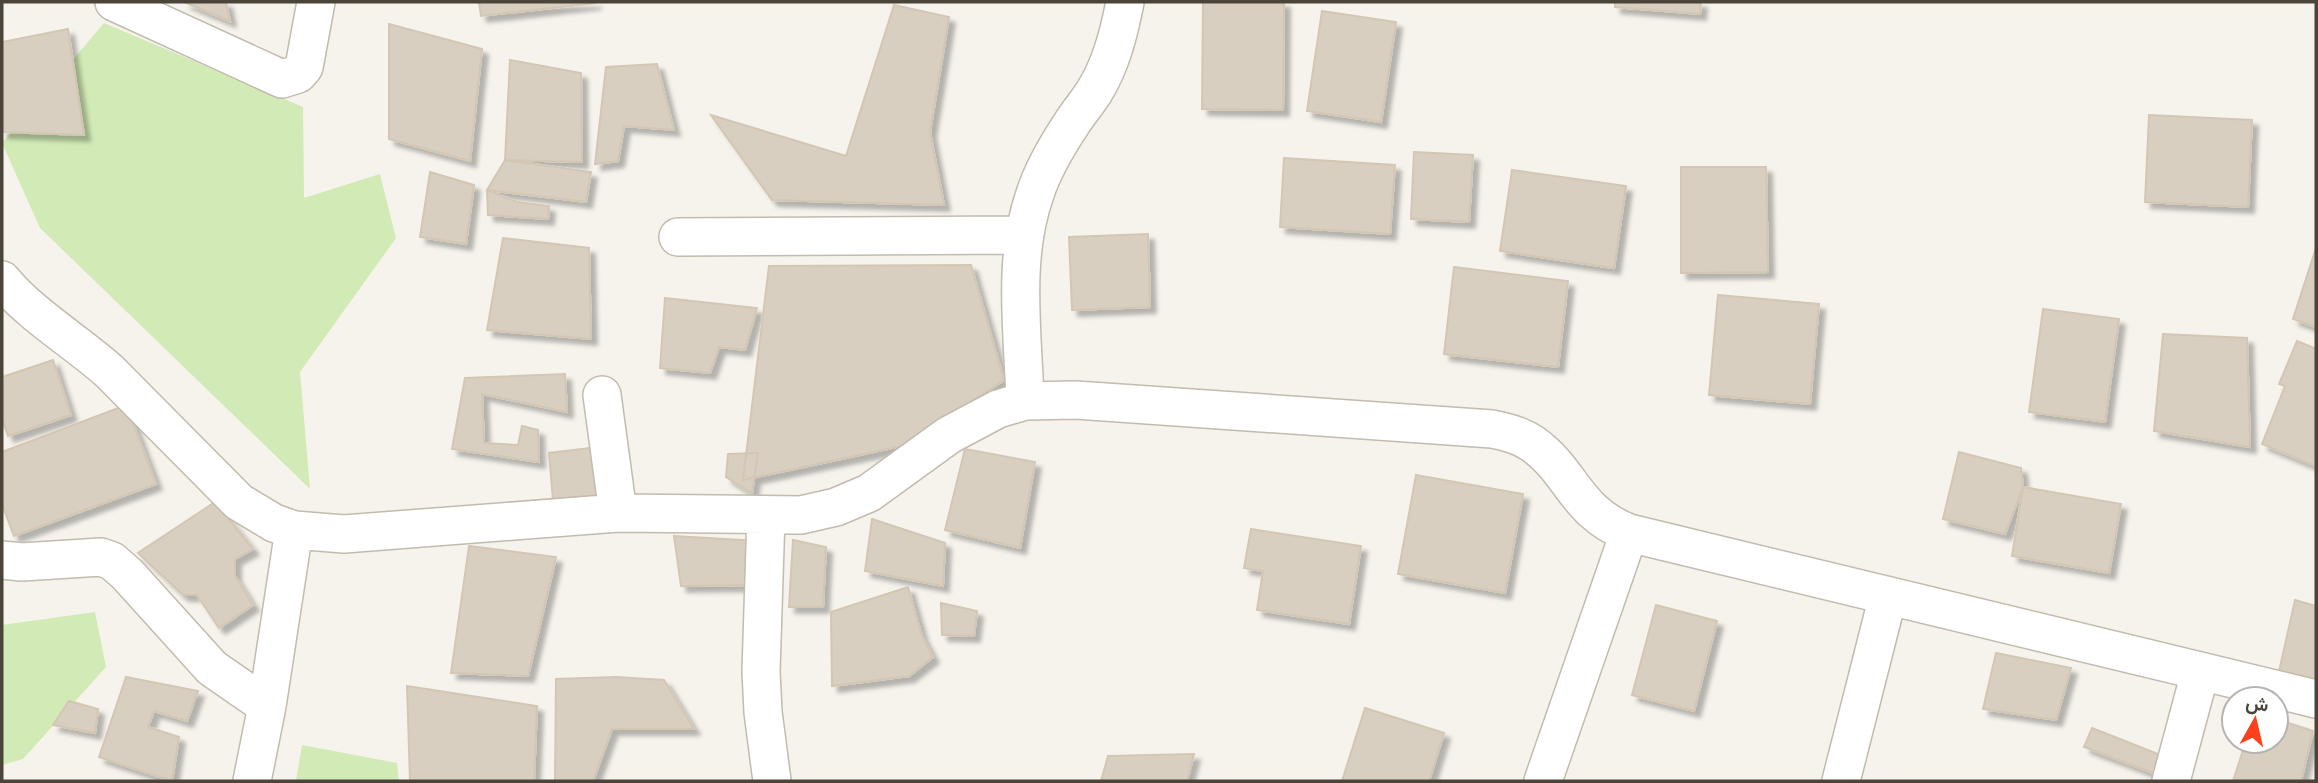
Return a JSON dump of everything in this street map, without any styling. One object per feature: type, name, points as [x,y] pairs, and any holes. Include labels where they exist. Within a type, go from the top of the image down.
[{"type":"street","points":[[114,2],[282,79],[298,74],[304,66],[316,2]]},
{"type":"street","points":[[1025,401],[1021,264],[1024,234],[1035,193],[1051,158],[1094,92],[1111,57],[1125,2]]},
{"type":"street","points":[[678,237],[1024,234]]},
{"type":"street","points":[[6,291],[109,371],[239,502],[274,523],[293,530],[344,534],[618,513],[802,515],[836,507],[869,493],[948,435],[973,421],[1025,401],[1076,400],[1492,429],[1512,433],[1531,443],[1548,457],[1597,517],[1610,526],[1629,533],[2316,699]]},
{"type":"street","points":[[602,395],[618,513]]},
{"type":"street","points":[[766,516],[761,671],[772,781]]},
{"type":"street","points":[[252,781],[267,706],[293,530]]},
{"type":"street","points":[[1543,781],[1629,533]]},
{"type":"street","points":[[2,560],[22,562],[101,557],[112,561],[212,668],[267,706]]},
{"type":"street","points":[[1841,781],[1888,596]]},
{"type":"street","points":[[2171,781],[2200,673]]},
{"type":"green space","points":[[104,23],[303,107],[304,198],[380,174],[396,238],[300,372],[310,489],[40,228],[2,143]]},
{"type":"green space","points":[[95,612],[106,667],[23,759],[2,765],[2,625]]},
{"type":"green space","points":[[302,745],[397,763],[399,781],[296,781]]},
{"type":"building","points":[[184,2],[226,2],[230,21]]},
{"type":"building","points":[[479,2],[595,2],[595,3],[481,16]]},
{"type":"building","points":[[1203,2],[1284,2],[1283,110],[1202,109]]},
{"type":"building","points":[[1615,2],[1701,2],[1700,14],[1615,7]]},
{"type":"building","points":[[894,5],[949,17],[930,132],[944,205],[772,200],[711,115],[846,156]]},
{"type":"building","points":[[1322,11],[1396,22],[1381,122],[1307,111]]},
{"type":"building","points":[[389,24],[482,49],[470,161],[389,139]]},
{"type":"building","points":[[68,29],[84,135],[2,132],[2,42]]},
{"type":"building","points":[[510,60],[581,73],[582,162],[505,160]]},
{"type":"building","points":[[657,64],[674,130],[624,126],[618,161],[595,164],[606,67]]},
{"type":"building","points":[[2149,115],[2252,120],[2248,207],[2145,202]]},
{"type":"building","points":[[1414,152],[1473,155],[1469,222],[1411,219]]},
{"type":"building","points":[[1284,158],[1395,165],[1390,234],[1280,227]]},
{"type":"building","points":[[505,160],[591,172],[586,202],[487,190]]},
{"type":"building","points":[[1681,167],[1766,167],[1768,272],[1681,273]]},
{"type":"building","points":[[1512,170],[1626,186],[1614,268],[1500,251]]},
{"type":"building","points":[[430,172],[474,185],[466,244],[420,237]]},
{"type":"building","points":[[487,190],[517,202],[549,206],[548,219],[488,215]]},
{"type":"building","points":[[1148,234],[1150,307],[1072,310],[1069,237]]},
{"type":"building","points":[[503,238],[589,248],[591,339],[487,330]]},
{"type":"building","points":[[2316,248],[2316,327],[2293,319]]},
{"type":"building","points":[[971,265],[1004,380],[906,445],[743,480],[769,266]]},
{"type":"building","points":[[1454,267],[1568,281],[1558,367],[1444,354]]},
{"type":"building","points":[[1718,295],[1819,304],[1810,404],[1709,395]]},
{"type":"building","points":[[665,298],[757,308],[745,350],[719,347],[710,373],[660,368]]},
{"type":"building","points":[[2043,309],[2119,319],[2105,422],[2029,412]]},
{"type":"building","points":[[2163,334],[2247,338],[2250,447],[2154,431]]},
{"type":"building","points":[[2297,341],[2316,349],[2316,466],[2262,444],[2285,386],[2279,384]]},
{"type":"building","points":[[53,360],[71,415],[8,436],[2,419],[2,377]]},
{"type":"building","points":[[565,374],[567,412],[482,394],[484,443],[518,445],[522,426],[538,430],[539,462],[452,449],[465,378]]},
{"type":"building","points":[[126,405],[156,484],[14,536],[2,504],[2,452]]},
{"type":"building","points":[[598,447],[603,502],[553,500],[549,453]]},
{"type":"building","points":[[965,449],[1035,462],[1020,548],[945,530]]},
{"type":"building","points":[[1959,452],[2021,468],[2023,487],[2005,534],[1943,519]]},
{"type":"building","points":[[758,453],[752,493],[726,477],[728,454]]},
{"type":"building","points":[[1416,475],[1523,494],[1505,593],[1398,574]]},
{"type":"building","points":[[2023,487],[2121,504],[2109,573],[2012,556]]},
{"type":"building","points":[[215,502],[253,549],[235,559],[235,576],[253,605],[219,628],[197,595],[183,595],[138,553]]},
{"type":"building","points":[[872,519],[945,543],[943,586],[865,571]]},
{"type":"building","points":[[1251,529],[1361,546],[1349,624],[1257,610],[1263,571],[1244,568]]},
{"type":"building","points":[[674,536],[759,541],[758,585],[681,586]]},
{"type":"building","points":[[793,540],[826,547],[823,607],[789,607]]},
{"type":"building","points":[[469,546],[556,557],[528,676],[451,673]]},
{"type":"building","points":[[908,587],[922,636],[933,657],[909,676],[832,686],[831,612]]},
{"type":"building","points":[[2295,600],[2316,606],[2316,684],[2278,676]]},
{"type":"building","points":[[941,603],[977,611],[974,636],[942,635]]},
{"type":"building","points":[[1656,605],[1717,621],[1694,711],[1632,695]]},
{"type":"building","points":[[1996,653],[2071,668],[2056,720],[1983,709]]},
{"type":"building","points":[[126,677],[198,691],[187,721],[154,711],[148,727],[179,737],[172,781],[99,757]]},
{"type":"building","points":[[616,677],[664,680],[694,729],[612,729],[593,781],[555,781],[556,679]]},
{"type":"building","points":[[407,686],[537,706],[534,781],[410,781]]},
{"type":"building","points":[[69,701],[98,709],[95,733],[53,725]]},
{"type":"building","points":[[1365,708],[1444,733],[1429,781],[1342,781]]},
{"type":"building","points":[[2290,724],[2313,731],[2301,781],[2233,781],[2241,755],[2290,755]]},
{"type":"building","points":[[2092,728],[2163,756],[2156,774],[2084,747]]},
{"type":"building","points":[[1194,754],[1187,781],[1101,781],[1108,756]]}]
